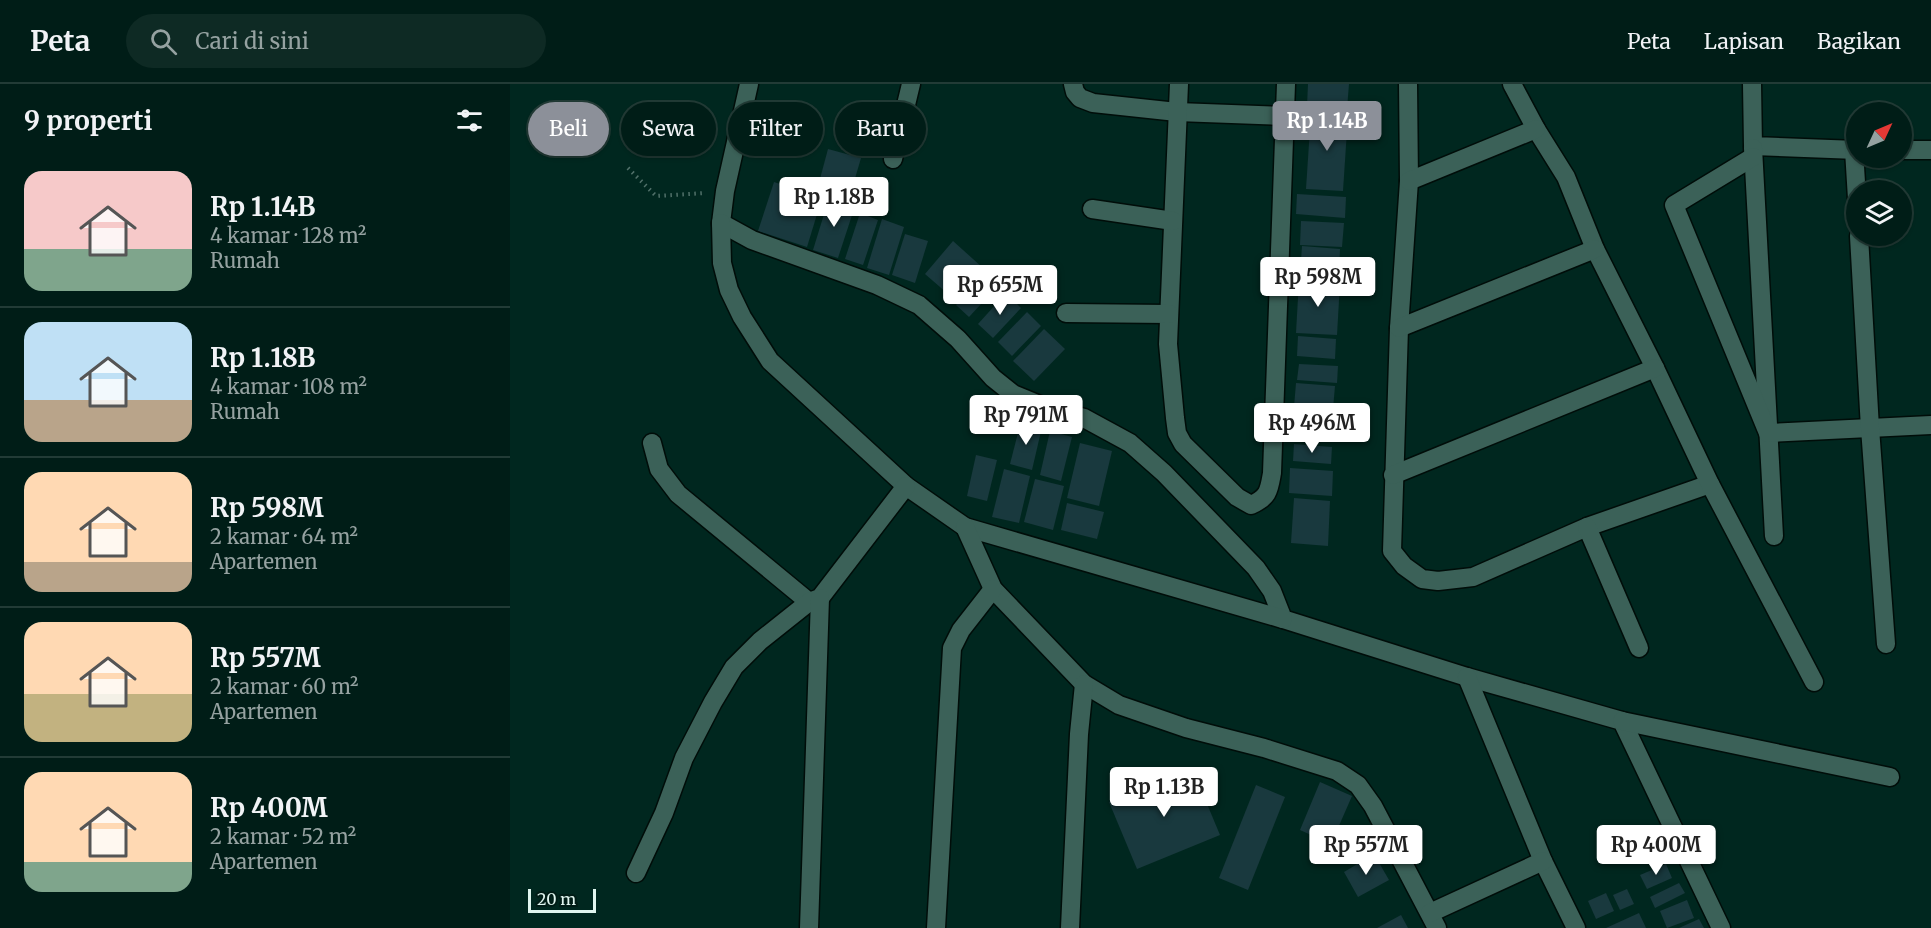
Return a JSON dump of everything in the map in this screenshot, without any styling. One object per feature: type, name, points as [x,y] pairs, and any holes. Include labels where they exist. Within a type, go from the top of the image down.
[{"type":"street","points":[[749,84],[724,191],[721,224],[722,263],[729,290],[742,317],[770,361],[906,486],[965,526],[1283,619],[1467,677],[1622,721],[1890,777]]},
{"type":"street","points":[[893,159],[910,84]]},
{"type":"street","points":[[1073,84],[1080,98],[1093,103],[1178,112],[1285,116]]},
{"type":"street","points":[[1179,84],[1168,344],[1177,433],[1184,444],[1237,497],[1251,505],[1260,501],[1268,493],[1272,473],[1286,84]]},
{"type":"street","points":[[1408,84],[1410,181],[1399,328],[1392,551],[1404,566],[1422,579],[1438,581],[1473,577],[1587,527],[1710,484]]},
{"type":"street","points":[[1512,84],[1536,129],[1566,177],[1595,249],[1710,484],[1814,682]]},
{"type":"street","points":[[1752,84],[1753,151],[1774,536]]},
{"type":"street","points":[[1410,181],[1536,129]]},
{"type":"street","points":[[1768,433],[1674,204],[1753,151],[1846,150]]},
{"type":"street","points":[[1912,150],[1931,150]]},
{"type":"street","points":[[1092,209],[1173,221]]},
{"type":"street","points":[[721,224],[752,240],[877,285],[919,305],[958,339],[993,378],[1013,394],[1047,408],[1084,418],[1130,443],[1164,473],[1256,568],[1272,591],[1283,619]]},
{"type":"street","points":[[1860,246],[1886,644]]},
{"type":"street","points":[[1399,328],[1595,249]]},
{"type":"street","points":[[1066,313],[1169,314]]},
{"type":"street","points":[[1393,475],[1655,368]]},
{"type":"street","points":[[1768,433],[1931,425]]},
{"type":"street","points":[[651,443],[659,469],[678,494],[814,600]]},
{"type":"street","points":[[636,873],[664,813],[684,758],[734,667],[760,641],[814,600],[906,486]]},
{"type":"street","points":[[965,526],[993,589],[1084,684],[1119,705],[1186,728],[1264,748],[1337,771],[1358,785],[1373,807],[1434,921],[1543,861]]},
{"type":"street","points":[[1587,527],[1639,648]]},
{"type":"street","points":[[936,928],[952,648],[961,630],[993,589]]},
{"type":"street","points":[[809,928],[814,600]]},
{"type":"street","points":[[1467,677],[1543,861],[1576,928]]},
{"type":"street","points":[[1070,928],[1079,734],[1084,684]]},
{"type":"street","points":[[1622,721],[1721,928]]},
{"type":"path","points":[[628,168],[657,196],[724,191]]},
{"type":"building","points":[[1308,84],[1349,84],[1347,109],[1307,106]]},
{"type":"building","points":[[1311,113],[1348,115],[1343,191],[1306,189]]},
{"type":"building","points":[[828,149],[835,151],[835,156],[861,158],[849,199],[817,190]]},
{"type":"building","points":[[774,182],[822,198],[807,247],[758,231]]},
{"type":"building","points":[[1297,194],[1346,197],[1345,218],[1296,214]]},
{"type":"building","points":[[829,198],[855,206],[838,258],[813,250]]},
{"type":"building","points":[[860,213],[878,220],[863,265],[845,259]]},
{"type":"building","points":[[882,219],[904,227],[889,275],[867,268]]},
{"type":"building","points":[[1301,221],[1344,223],[1342,247],[1300,245]]},
{"type":"building","points":[[905,234],[928,241],[915,283],[892,275]]},
{"type":"building","points":[[953,241],[983,268],[955,300],[925,274]]},
{"type":"building","points":[[1302,246],[1340,249],[1339,276],[1300,274]]},
{"type":"building","points":[[982,278],[995,289],[969,317],[956,305]]},
{"type":"building","points":[[1299,280],[1340,283],[1337,335],[1296,333]]},
{"type":"building","points":[[1006,293],[1021,308],[993,338],[978,324]]},
{"type":"building","points":[[1027,312],[1041,326],[1012,356],[998,342]]},
{"type":"building","points":[[1044,329],[1065,349],[1034,381],[1013,361]]},
{"type":"building","points":[[1298,336],[1336,339],[1335,359],[1297,356]]},
{"type":"building","points":[[1299,364],[1338,366],[1337,383],[1297,380]]},
{"type":"building","points":[[1296,383],[1335,386],[1333,409],[1294,407]]},
{"type":"building","points":[[1291,411],[1335,414],[1334,439],[1290,436]]},
{"type":"building","points":[[1021,421],[1042,427],[1032,470],[1010,464]]},
{"type":"building","points":[[1050,431],[1072,437],[1061,481],[1040,475]]},
{"type":"building","points":[[1080,443],[1112,451],[1099,506],[1067,498]]},
{"type":"building","points":[[1294,444],[1332,447],[1331,464],[1293,461]]},
{"type":"building","points":[[976,455],[997,460],[987,501],[967,496]]},
{"type":"building","points":[[1290,468],[1333,471],[1332,496],[1289,493]]},
{"type":"building","points":[[1004,469],[1030,476],[1019,523],[992,517]]},
{"type":"building","points":[[1035,479],[1064,486],[1053,530],[1024,522]]},
{"type":"building","points":[[1294,498],[1330,501],[1328,546],[1291,543]]},
{"type":"building","points":[[1067,503],[1104,512],[1097,539],[1061,530]]},
{"type":"building","points":[[1192,768],[1220,835],[1137,869],[1109,802]]},
{"type":"building","points":[[1320,782],[1352,796],[1331,844],[1300,830]]},
{"type":"building","points":[[1256,785],[1285,797],[1248,890],[1219,878]]},
{"type":"building","points":[[1374,854],[1389,880],[1358,897],[1344,872]]},
{"type":"building","points":[[1666,864],[1672,878],[1647,889],[1640,875]]},
{"type":"building","points":[[1679,883],[1685,893],[1655,908],[1650,897]]},
{"type":"building","points":[[1627,889],[1634,904],[1620,910],[1613,895]]},
{"type":"building","points":[[1606,893],[1614,911],[1596,919],[1588,901]]},
{"type":"building","points":[[1687,900],[1694,918],[1667,928],[1660,911]]},
{"type":"building","points":[[1639,913],[1646,928],[1606,928]]},
{"type":"building","points":[[1401,915],[1408,928],[1377,928]]},
{"type":"building","points":[[1699,919],[1704,928],[1679,928]]}]
